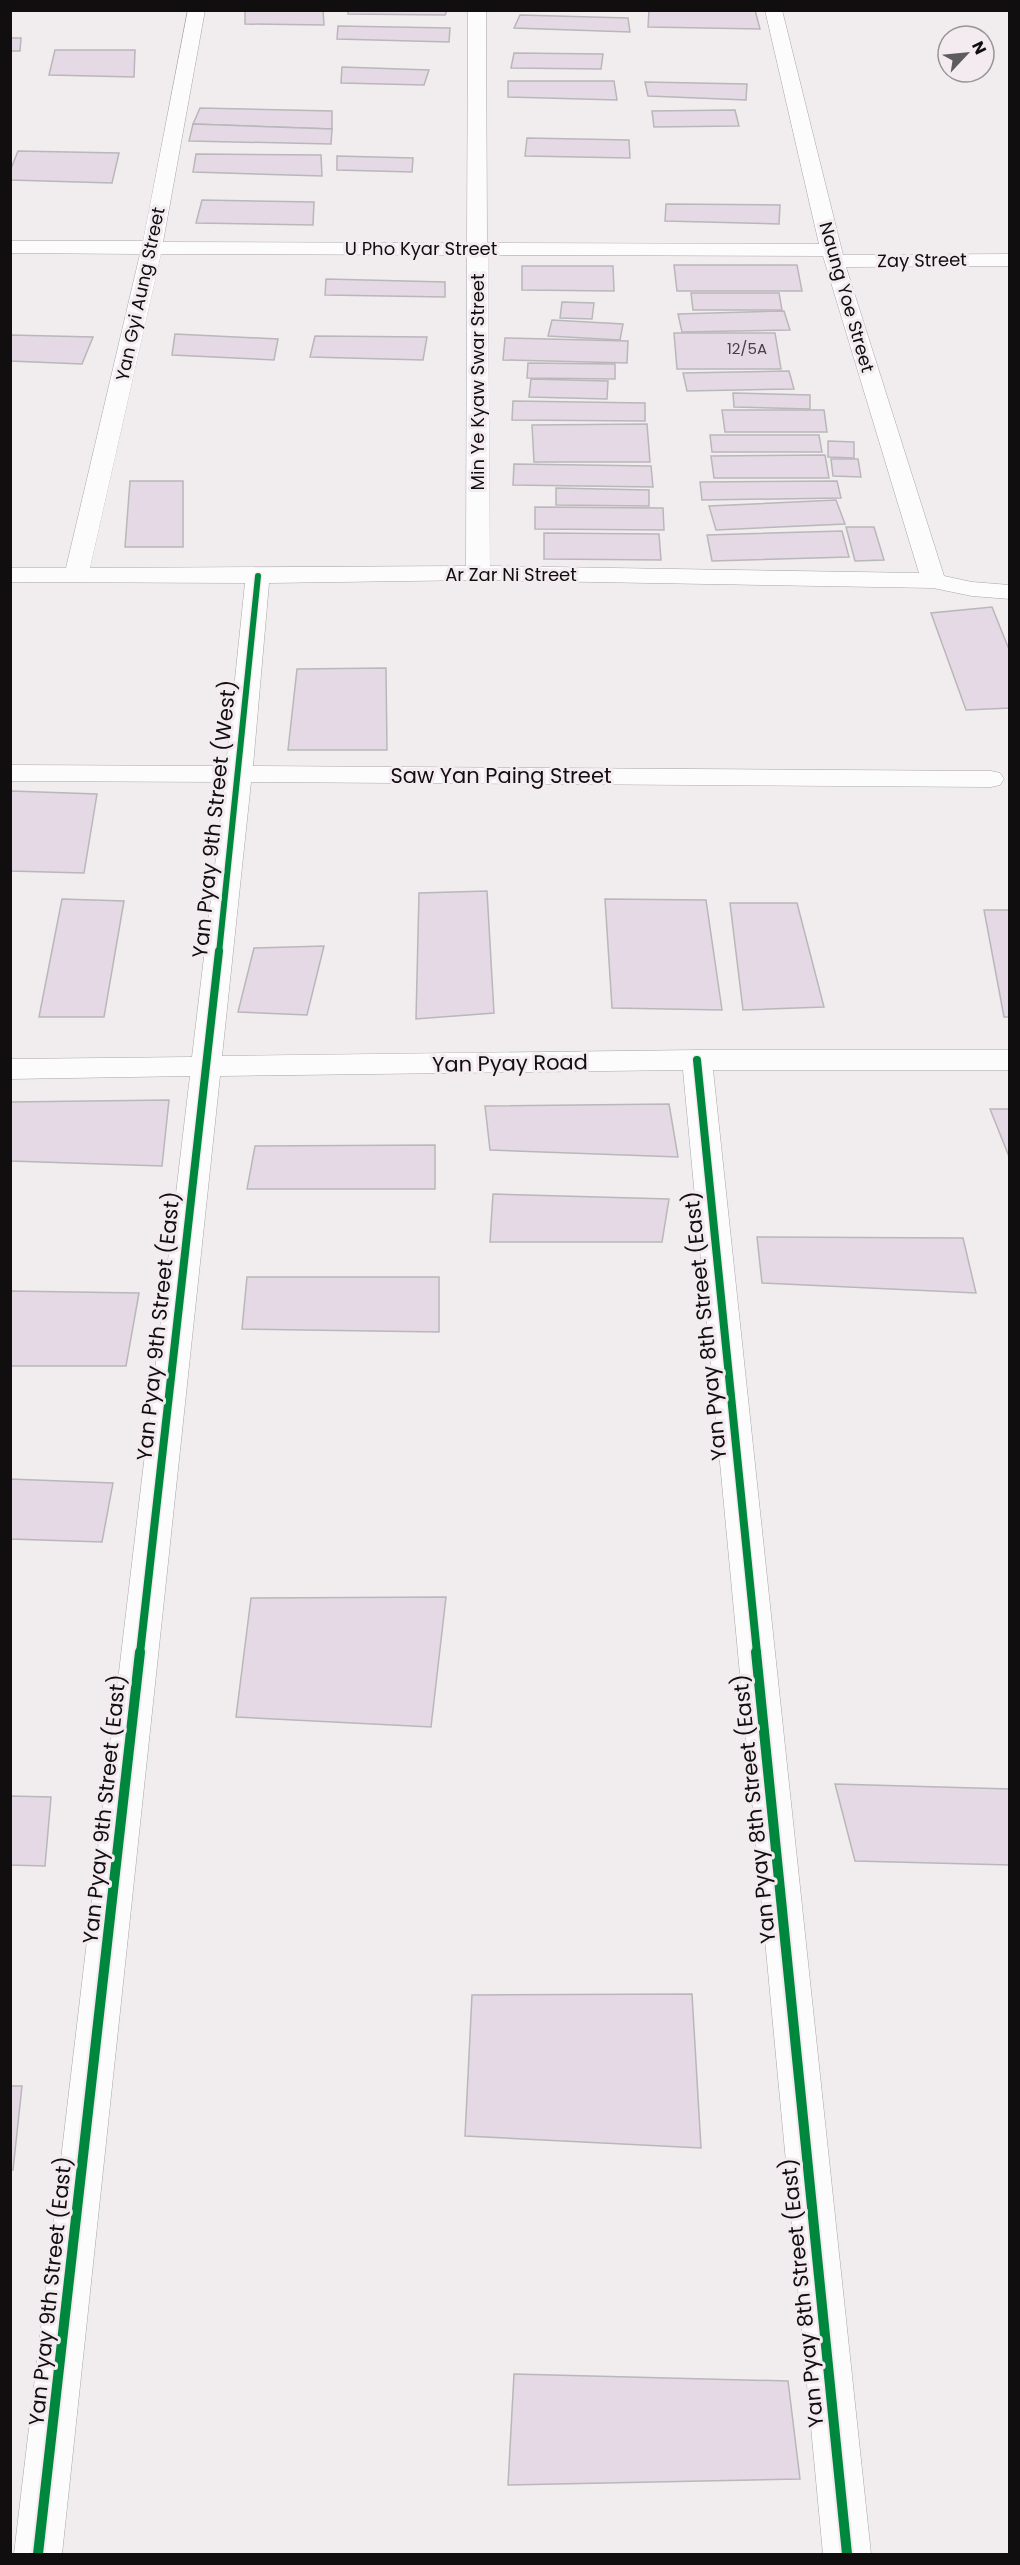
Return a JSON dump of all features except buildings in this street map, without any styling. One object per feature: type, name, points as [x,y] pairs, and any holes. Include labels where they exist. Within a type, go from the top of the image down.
[{"type":"street","name":"Yan Gyi Aung Street","points":[[76,575],[152,247],[196,10]]},
{"type":"street","name":"Min Ye Kyaw Swar Street","points":[[477,10],[478,573]]},
{"type":"street","name":"Naung Yoe Street","points":[[773,10],[833,256],[933,580]]},
{"type":"street","name":"U Pho Kyar Street","points":[[10,247],[477,248],[833,256]]},
{"type":"street","name":"Zay Street","points":[[833,256],[1010,260]]},
{"type":"street","name":"Ar Zar Ni Street","points":[[10,574],[258,576],[478,573],[933,580],[972,589],[1010,592]]},
{"type":"street","name":"Yan Pyay 9th Street (West)","points":[[205,1066],[239,774],[258,576]]},
{"type":"street","name":"Saw Yan Paing Street","points":[[10,773],[992,779]]},
{"type":"street","name":"Yan Pyay Road","points":[[10,1069],[697,1060],[1010,1060]]},
{"type":"street","name":"Yan Pyay 8th Street (East)","points":[[697,1060],[847,2554]]},
{"type":"street","name":"Yan Pyay 9th Street (East)","points":[[38,2554],[205,1066]]},
{"type":"cycle path","points":[[38,2554],[239,774],[258,576]]},
{"type":"cycle path","points":[[697,1060],[847,2554]]}]
